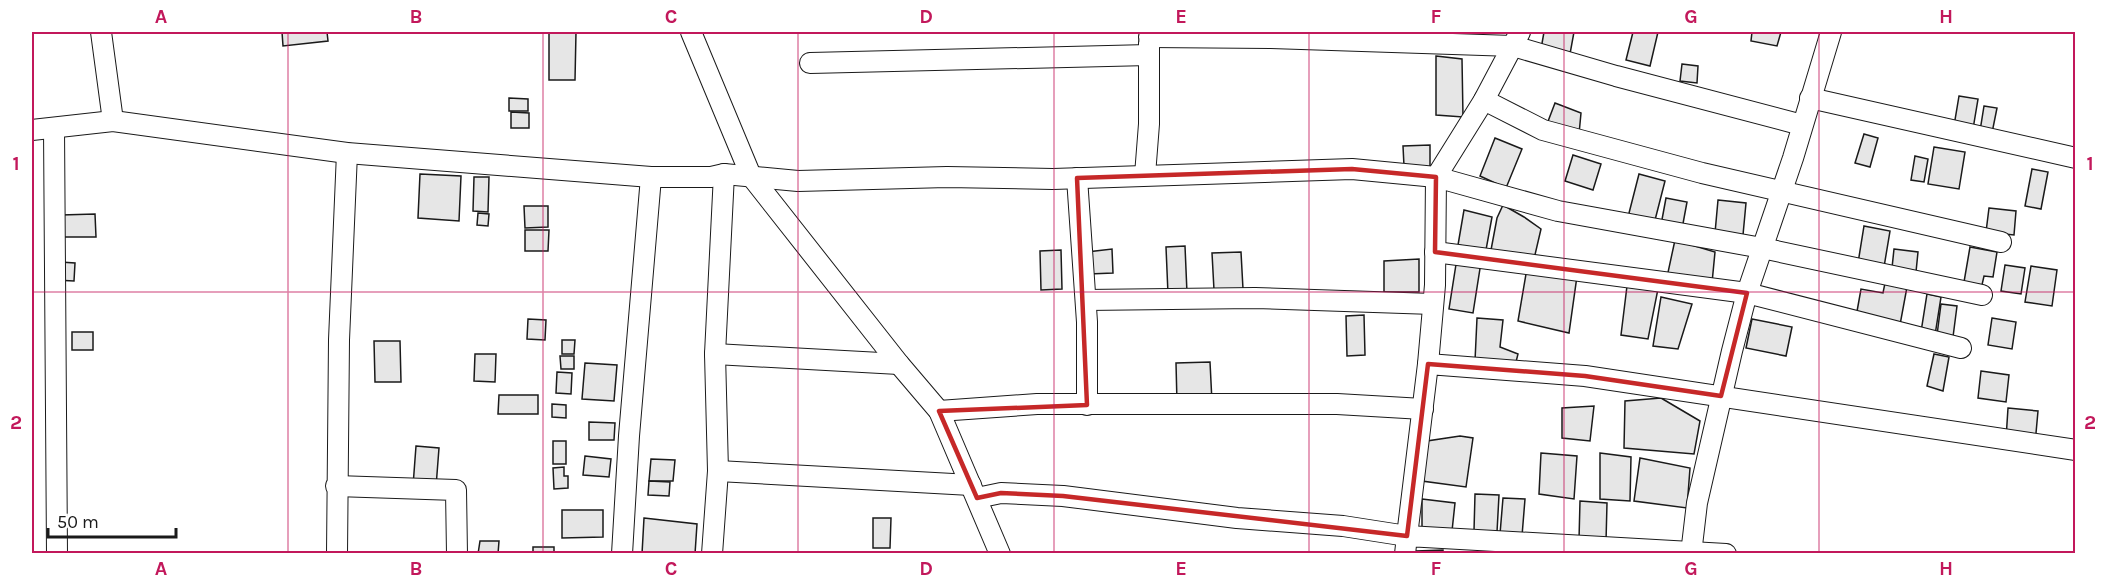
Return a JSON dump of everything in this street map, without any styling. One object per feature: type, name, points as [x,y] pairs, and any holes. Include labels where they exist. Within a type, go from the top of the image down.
[{"type":"street","points":[[100,32],[113,122]]},
{"type":"street","points":[[691,32],[751,176],[899,364],[939,411],[1000,554]]},
{"type":"street","points":[[1691,552],[1697,503],[1721,396],[1748,293],[1831,32]]},
{"type":"street","points":[[810,63],[1149,41],[1282,38],[1516,39],[1616,76],[1802,125]]},
{"type":"street","points":[[1406,545],[1433,304],[1436,177],[1484,100],[1516,39]]},
{"type":"street","points":[[1145,175],[1149,124],[1149,41]]},
{"type":"street","points":[[1810,98],[2076,158]]},
{"type":"street","points":[[1484,100],[1543,130],[1781,192],[2001,242]]},
{"type":"street","points":[[32,130],[113,122],[347,153],[651,177],[711,177],[724,174],[798,181],[947,177],[1077,178],[1352,169],[1436,177],[1558,211],[1762,248],[1982,295]]},
{"type":"street","points":[[54,129],[57,554]]},
{"type":"street","points":[[337,554],[339,340],[347,153]]},
{"type":"street","points":[[712,554],[718,471],[715,354],[724,174]]},
{"type":"street","points":[[622,554],[629,436],[651,177]]},
{"type":"street","points":[[1077,178],[1086,300],[1087,405]]},
{"type":"street","points":[[1435,252],[1748,293],[1961,348]]},
{"type":"street","points":[[1086,300],[1255,298],[1433,304]]},
{"type":"street","points":[[715,354],[899,364]]},
{"type":"street","points":[[1428,364],[1585,376],[2076,450]]},
{"type":"street","points":[[939,411],[1037,404],[1337,405],[1423,409]]},
{"type":"street","points":[[718,471],[1001,494],[1063,496],[1237,518],[1343,526],[1406,545],[1725,554]]},
{"type":"street","points":[[336,486],[456,490],[457,554]]},
{"type":"highlighted area","points":[[1352,169],[1436,177],[1435,252],[1747,293],[1721,396],[1585,376],[1428,364],[1407,536],[1063,496],[1001,493],[977,498],[939,411],[1087,405],[1077,178]]},
{"type":"building","points":[[282,32],[327,32],[328,41],[283,46]]},
{"type":"building","points":[[549,32],[576,32],[575,80],[549,80]]},
{"type":"building","points":[[1544,32],[1574,32],[1570,54],[1541,49]]},
{"type":"building","points":[[1633,32],[1658,32],[1650,66],[1626,60]]},
{"type":"building","points":[[1752,32],[1781,32],[1777,46],[1751,41]]},
{"type":"building","points":[[1436,56],[1462,59],[1463,117],[1436,115]]},
{"type":"building","points":[[1682,64],[1698,66],[1697,83],[1680,81]]},
{"type":"building","points":[[1959,96],[1978,99],[1973,129],[1954,126]]},
{"type":"building","points":[[509,98],[528,99],[528,111],[509,111]]},
{"type":"building","points":[[1555,103],[1581,113],[1579,134],[1547,124]]},
{"type":"building","points":[[1984,106],[1997,108],[1992,133],[1980,131]]},
{"type":"building","points":[[511,112],[529,113],[529,128],[511,128]]},
{"type":"building","points":[[1864,134],[1878,138],[1870,167],[1855,163]]},
{"type":"building","points":[[1495,138],[1522,149],[1506,188],[1480,176]]},
{"type":"building","points":[[1430,145],[1430,169],[1404,166],[1403,146]]},
{"type":"building","points":[[1934,147],[1965,152],[1959,189],[1928,184]]},
{"type":"building","points":[[1573,155],[1601,164],[1593,190],[1565,181]]},
{"type":"building","points":[[1915,156],[1928,159],[1924,182],[1911,180]]},
{"type":"building","points":[[2032,169],[2048,172],[2041,209],[2025,206]]},
{"type":"building","points":[[420,174],[461,176],[459,221],[418,218]]},
{"type":"building","points":[[1639,174],[1665,181],[1654,224],[1628,217]]},
{"type":"building","points":[[474,177],[489,177],[488,212],[473,211]]},
{"type":"building","points":[[1666,198],[1687,202],[1682,229],[1661,225]]},
{"type":"building","points":[[1718,200],[1746,203],[1743,235],[1715,233]]},
{"type":"building","points":[[1503,205],[1541,229],[1534,259],[1491,250],[1497,218]]},
{"type":"building","points":[[524,206],[548,206],[548,227],[525,228]]},
{"type":"building","points":[[1989,208],[2016,211],[2014,235],[1986,232]]},
{"type":"building","points":[[1464,210],[1492,217],[1486,250],[1458,245]]},
{"type":"building","points":[[478,213],[489,214],[488,226],[477,225]]},
{"type":"building","points":[[95,214],[96,237],[62,237],[61,215]]},
{"type":"building","points":[[1864,226],[1890,231],[1884,267],[1858,263]]},
{"type":"building","points":[[525,230],[549,230],[548,251],[525,251]]},
{"type":"building","points":[[1675,240],[1715,252],[1712,283],[1667,277]]},
{"type":"building","points":[[1185,246],[1187,293],[1168,294],[1166,247]]},
{"type":"building","points":[[1970,247],[1997,252],[1993,277],[1984,276],[1982,285],[1964,282]]},
{"type":"building","points":[[1112,249],[1113,273],[1089,274],[1087,252]]},
{"type":"building","points":[[1894,249],[1918,252],[1916,272],[1892,268]]},
{"type":"building","points":[[1061,250],[1062,289],[1041,290],[1040,251]]},
{"type":"building","points":[[1241,252],[1243,289],[1214,290],[1212,253]]},
{"type":"building","points":[[1457,258],[1481,262],[1473,313],[1449,309]]},
{"type":"building","points":[[1419,259],[1419,292],[1384,292],[1384,261]]},
{"type":"building","points":[[60,262],[75,263],[74,281],[55,280]]},
{"type":"building","points":[[2005,265],[2025,268],[2021,294],[2001,291]]},
{"type":"building","points":[[2031,266],[2057,270],[2052,306],[2025,302]]},
{"type":"building","points":[[1527,268],[1577,276],[1569,333],[1518,321]]},
{"type":"building","points":[[1885,283],[1907,287],[1900,325],[1856,317],[1861,289],[1883,293]]},
{"type":"building","points":[[1627,286],[1658,289],[1648,339],[1621,335]]},
{"type":"building","points":[[1927,294],[1941,297],[1935,335],[1921,332]]},
{"type":"building","points":[[1661,297],[1692,304],[1678,349],[1653,346]]},
{"type":"building","points":[[1941,304],[1957,306],[1953,337],[1937,335]]},
{"type":"building","points":[[1364,315],[1365,355],[1347,356],[1346,316]]},
{"type":"building","points":[[1477,318],[1503,320],[1500,347],[1518,354],[1515,366],[1475,361]]},
{"type":"building","points":[[1992,318],[2016,322],[2012,349],[1988,345]]},
{"type":"building","points":[[528,319],[546,320],[545,340],[527,339]]},
{"type":"building","points":[[1752,319],[1792,327],[1786,356],[1746,348]]},
{"type":"building","points":[[72,332],[93,332],[93,350],[72,350]]},
{"type":"building","points":[[562,340],[575,340],[574,354],[562,354]]},
{"type":"building","points":[[374,341],[400,341],[401,382],[375,382]]},
{"type":"building","points":[[475,354],[496,354],[495,382],[474,381]]},
{"type":"building","points":[[1934,354],[1949,357],[1943,391],[1927,386]]},
{"type":"building","points":[[560,356],[574,356],[574,369],[561,369]]},
{"type":"building","points":[[1210,362],[1212,402],[1177,403],[1176,363]]},
{"type":"building","points":[[585,363],[617,365],[614,401],[582,399]]},
{"type":"building","points":[[1981,371],[2009,375],[2006,402],[1978,398]]},
{"type":"building","points":[[557,372],[572,373],[571,394],[556,393]]},
{"type":"building","points":[[499,395],[538,395],[538,414],[498,414]]},
{"type":"building","points":[[1661,398],[1700,421],[1694,454],[1624,448],[1625,401]]},
{"type":"building","points":[[552,404],[566,405],[566,418],[552,417]]},
{"type":"building","points":[[1594,406],[1590,441],[1562,438],[1562,408]]},
{"type":"building","points":[[2008,408],[2038,411],[2035,444],[2006,439]]},
{"type":"building","points":[[589,422],[615,423],[614,440],[589,440]]},
{"type":"building","points":[[1460,436],[1473,438],[1466,487],[1422,481],[1427,441]]},
{"type":"building","points":[[553,441],[566,441],[566,464],[553,464]]},
{"type":"building","points":[[416,446],[439,448],[436,487],[413,486]]},
{"type":"building","points":[[1541,453],[1577,456],[1574,499],[1539,494]]},
{"type":"building","points":[[1600,453],[1631,457],[1630,501],[1600,499]]},
{"type":"building","points":[[585,456],[611,459],[609,477],[583,475]]},
{"type":"building","points":[[1640,458],[1690,468],[1687,508],[1634,501]]},
{"type":"building","points":[[651,459],[675,460],[673,481],[649,481]]},
{"type":"building","points":[[564,467],[564,476],[568,476],[568,488],[554,489],[553,468]]},
{"type":"building","points":[[649,481],[670,482],[669,496],[648,495]]},
{"type":"building","points":[[1475,494],[1499,495],[1497,532],[1474,531]]},
{"type":"building","points":[[1503,498],[1525,499],[1522,536],[1500,534]]},
{"type":"building","points":[[1422,499],[1455,503],[1452,531],[1422,529]]},
{"type":"building","points":[[1580,501],[1607,503],[1606,542],[1579,540]]},
{"type":"building","points":[[562,510],[603,510],[603,537],[562,538]]},
{"type":"building","points":[[644,518],[697,524],[695,554],[642,554]]},
{"type":"building","points":[[873,518],[891,518],[890,548],[873,548]]},
{"type":"building","points":[[480,541],[499,541],[498,554],[478,554]]},
{"type":"building","points":[[533,547],[554,547],[554,554],[533,554]]},
{"type":"building","points":[[1443,550],[1443,554],[1415,554],[1416,551]]}]
